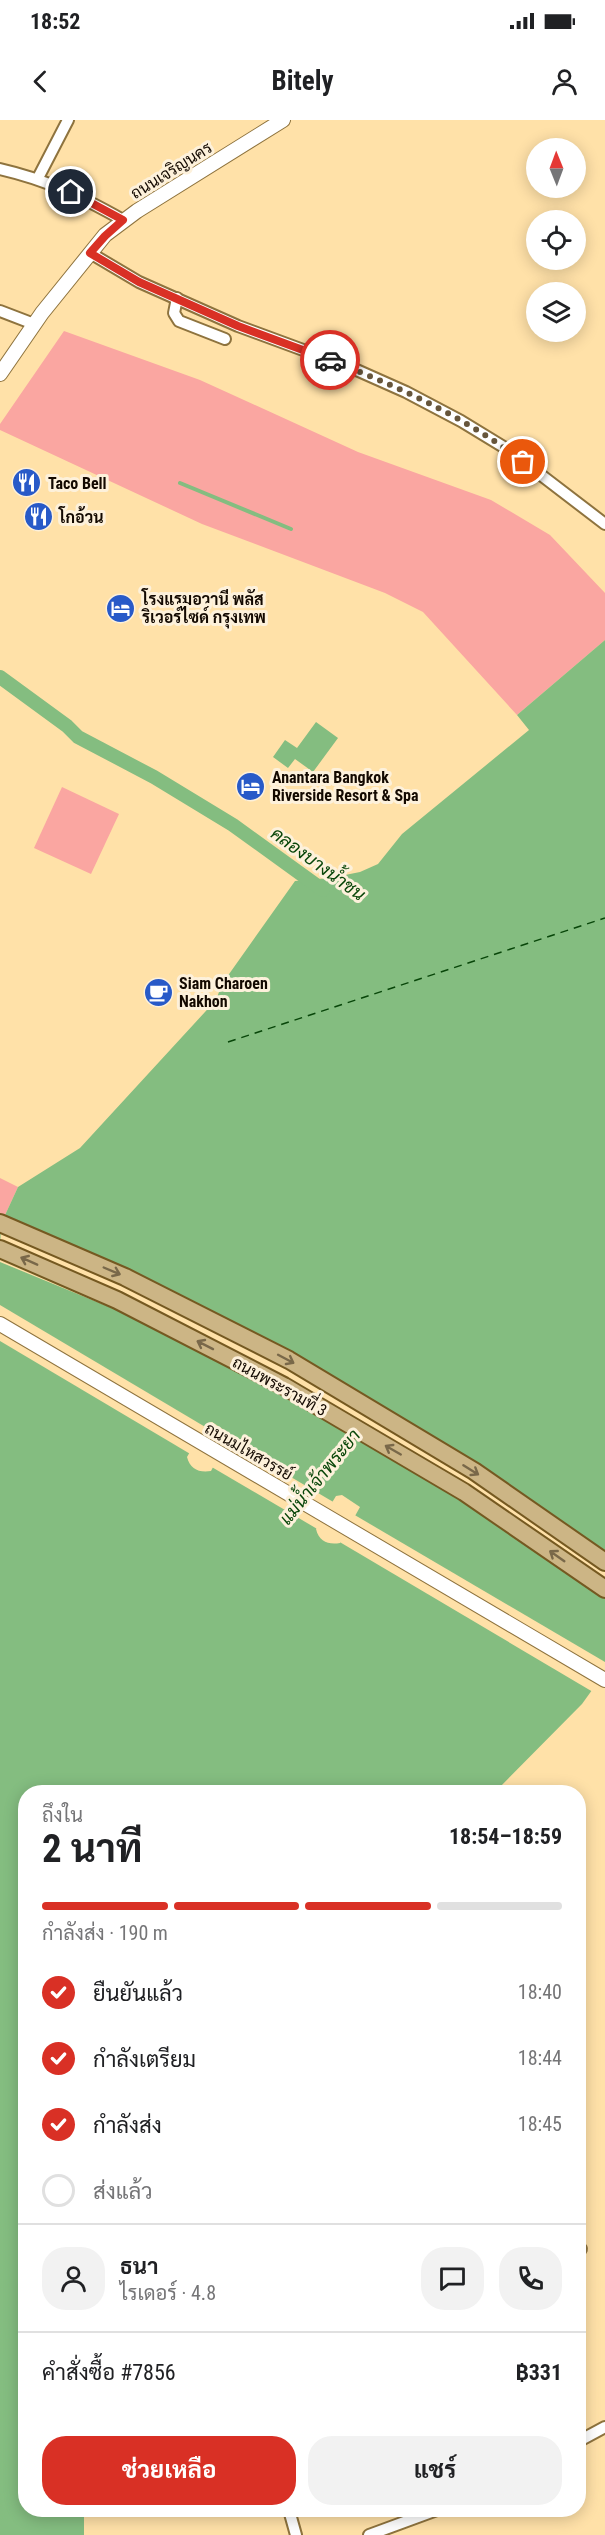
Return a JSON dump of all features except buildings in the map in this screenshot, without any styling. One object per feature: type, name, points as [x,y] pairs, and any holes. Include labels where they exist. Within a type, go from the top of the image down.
[{"type":"main road","name":"ถนนเจริญนคร","points":[[0,374],[34,324],[105,236],[123,220],[283,120]]},
{"type":"main road","name":"ถนนพระรามที่ 3","points":[[0,1223],[125,1276],[289,1360],[474,1471],[605,1562]]},
{"type":"main road","name":"ถนนพระรามที่ 3","points":[[0,1249],[117,1300],[284,1386],[464,1492],[605,1589]]},
{"type":"main road","name":"ถนนมไหสวรรย์","points":[[0,1324],[605,1680]]},
{"type":"street","points":[[38,178],[68,120]]},
{"type":"street","points":[[0,169],[38,178],[87,200],[123,220]]},
{"type":"street","points":[[90,253],[139,282],[238,326],[352,368],[406,392],[462,421],[507,449],[605,525]]},
{"type":"street","points":[[177,298],[174,313],[179,321],[225,339]]},
{"type":"street","points":[[0,311],[34,324]]},
{"type":"street","points":[[586,2437],[605,2427]]},
{"type":"street","points":[[291,2517],[296,2535]]},
{"type":"street","points":[[369,2535],[418,2517]]},
{"type":"shaded area","points":[[64,331],[200,380],[358,452],[491,500],[550,535],[605,593],[605,640],[517,715],[423,612],[385,593],[202,524],[0,430],[0,424]]},
{"type":"shaded area","points":[[62,787],[119,814],[91,874],[34,848]]},
{"type":"shaded area","points":[[0,1178],[18,1187],[0,1226]]},
{"type":"water","name":"แม่น้ำเจ้าพระยา","points":[[605,640],[605,1672],[582,1704],[502,1785],[18,1785],[18,2517],[84,2517],[84,2535],[0,2535],[0,1226],[18,1187],[80,1148],[216,1000],[222,984],[295,881],[330,878],[360,872],[378,864],[402,834],[529,730],[517,715]],"holes":[[[212,1422],[230,1434],[211,1471],[199,1471],[190,1465],[187,1457],[206,1424]],[[342,1495],[360,1507],[340,1543],[328,1543],[319,1537],[316,1529],[336,1496]]]},
{"type":"water","points":[[316,722],[338,738],[313,772],[295,759],[288,768],[273,757],[285,740],[297,748]]},
{"type":"pier","points":[[1,1216],[138,1274],[292,1354],[605,1554],[605,1599],[463,1502],[276,1392],[119,1311],[0,1262]]},
{"type":"pier","points":[[0,1305],[207,1428],[192,1455],[0,1341]]},
{"type":"pier","points":[[225,1438],[335,1503],[319,1530],[210,1466]]},
{"type":"pier","points":[[353,1514],[605,1662],[605,1677],[593,1692],[338,1541]]},
{"type":"waterway","points":[[180,483],[291,529]]},
{"type":"waterway","name":"คลองบางน้ำชน","points":[[0,677],[67,726],[78,737],[154,777],[233,825],[323,890]]},
{"type":"ferry route","points":[[228,1042],[605,918]]},
{"type":"way so far","points":[[330,360],[406,392],[462,421],[507,449],[523,462]]},
{"type":"place","name":"Taco Bell","points":[[27,483]]},
{"type":"place","name":"โกอ้วน","points":[[38,517]]},
{"type":"place","name":"โรงแรมอวานี พลัส ริเวอร์ไซด์ กรุงเทพ","points":[[121,608]]},
{"type":"place","name":"Anantara Bangkok Riverside Resort & Spa","points":[[251,786]]},
{"type":"place","name":"Siam Charoen Nakhon","points":[[158,992]]},
{"type":"route","points":[[71,192],[123,220],[90,253],[139,282],[238,326],[330,360]]}]
